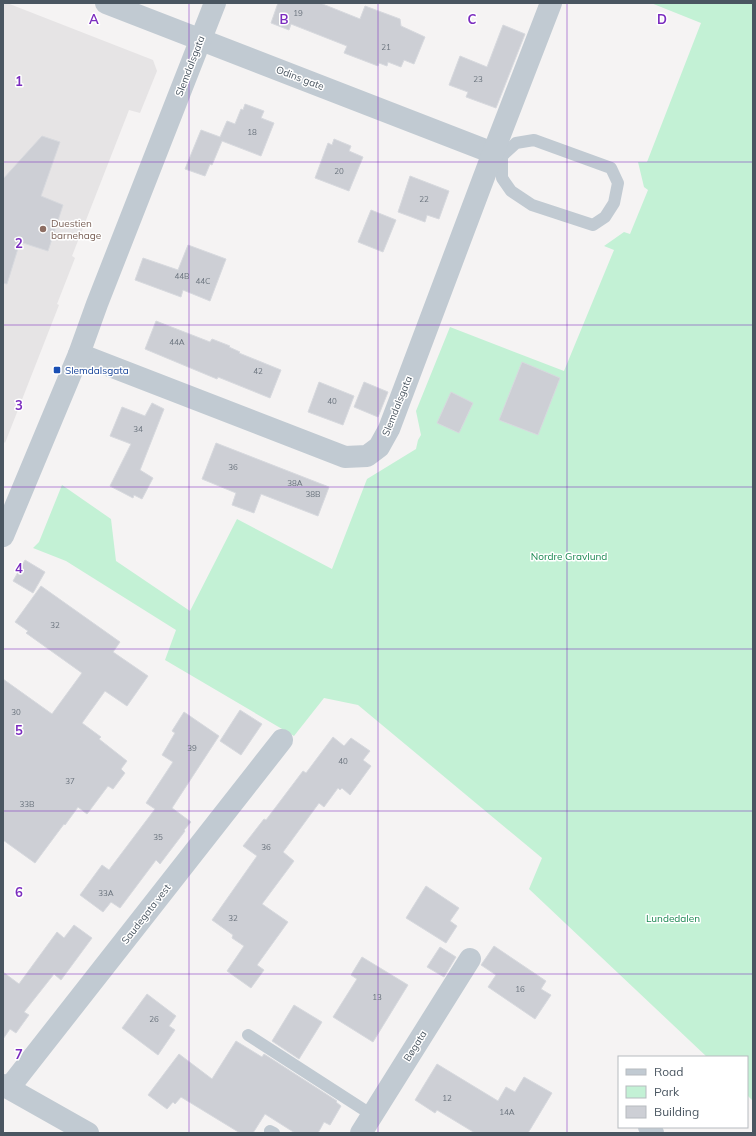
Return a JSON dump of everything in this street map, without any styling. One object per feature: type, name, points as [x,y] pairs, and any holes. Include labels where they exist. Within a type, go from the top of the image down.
[{"type":"street","name":"Odins gate","points":[[106,3],[497,155]]},
{"type":"street","name":"Slemdalsgata","points":[[3,536],[79,354],[97,304],[215,3]]},
{"type":"street","points":[[497,155],[551,3]]},
{"type":"street","name":"Slemdalsgata","points":[[79,354],[345,457],[367,456],[379,447],[389,429],[497,155]]},
{"type":"street","name":"Saudegata vest","points":[[6,1086],[282,740]]},
{"type":"street","name":"Bøgata","points":[[366,1124],[470,959]]},
{"type":"street","points":[[6,1086],[88,1133]]},
{"type":"lane","points":[[534,140],[611,168],[618,183],[614,203],[605,217],[593,225],[532,205],[511,191],[502,178],[497,155],[516,143],[534,140]]},
{"type":"lane","points":[[248,1035],[366,1124]]},
{"type":"shaded area","name":"Duestien barnehage","points":[[3,3],[7,3],[153,60],[157,71],[140,113],[129,110],[72,256],[75,258],[57,304],[59,305],[5,443],[3,441]]},
{"type":"green space","name":"Nordre Gravlund","points":[[651,3],[753,3],[753,1101],[748,1096],[748,1056],[706,1056],[529,889],[542,858],[358,705],[324,698],[294,736],[165,660],[176,630],[66,561],[33,548],[39,542],[62,485],[111,519],[116,561],[190,611],[237,519],[332,569],[367,479],[416,449],[421,435],[416,411],[450,327],[564,371],[614,250],[604,246],[624,232],[630,234],[648,190],[644,187],[638,162],[647,162],[701,23]]},
{"type":"building","points":[[278,3],[320,3],[360,19],[365,6],[400,19],[401,26],[425,37],[414,64],[404,60],[401,67],[388,62],[387,66],[379,63],[378,66],[344,53],[347,46],[291,24],[289,30],[271,23]]},
{"type":"building","points":[[503,25],[525,34],[496,108],[466,97],[468,92],[449,85],[460,56],[487,67]]},
{"type":"building","points":[[245,104],[264,111],[261,118],[274,123],[261,156],[222,141],[212,165],[210,164],[205,176],[185,169],[201,130],[220,137],[227,121],[235,124],[241,109],[243,110]]},
{"type":"building","points":[[42,136],[60,142],[41,196],[63,205],[48,251],[20,242],[7,284],[3,283],[3,179]]},
{"type":"building","points":[[334,139],[351,146],[349,151],[363,157],[349,191],[315,178],[328,143],[332,145]]},
{"type":"building","points":[[410,176],[449,191],[439,219],[427,215],[425,222],[398,212]]},
{"type":"building","points":[[371,210],[396,220],[383,252],[358,242]]},
{"type":"building","points":[[188,245],[226,259],[210,301],[183,290],[181,297],[135,280],[143,258],[178,270]]},
{"type":"building","points":[[156,321],[210,342],[212,339],[230,346],[229,347],[240,352],[239,353],[281,370],[270,398],[218,377],[217,379],[145,349]]},
{"type":"building","points":[[522,362],[560,378],[538,435],[499,420]]},
{"type":"building","points":[[319,382],[354,396],[343,425],[308,412]]},
{"type":"building","points":[[364,382],[388,392],[378,417],[354,407]]},
{"type":"building","points":[[451,392],[473,403],[459,433],[437,423]]},
{"type":"building","points":[[152,403],[164,409],[140,470],[153,478],[142,499],[134,495],[133,498],[110,486],[131,444],[110,436],[122,407],[145,416]]},
{"type":"building","points":[[216,443],[329,487],[318,516],[261,494],[254,513],[232,505],[236,493],[202,479]]},
{"type":"building","points":[[25,560],[45,572],[33,593],[13,581]]},
{"type":"building","points":[[41,586],[120,642],[113,652],[148,676],[127,706],[105,691],[82,723],[101,737],[99,739],[127,761],[121,769],[125,773],[113,789],[108,786],[87,814],[78,807],[35,863],[3,840],[3,679],[52,714],[82,673],[26,633],[28,631],[15,622]]},
{"type":"building","points":[[240,710],[262,724],[241,755],[220,741]]},
{"type":"building","points":[[184,712],[219,736],[172,808],[191,822],[160,864],[156,860],[120,908],[111,902],[103,912],[80,895],[102,865],[109,870],[155,809],[146,803],[173,762],[162,755],[175,733],[172,731]]},
{"type":"building","points":[[333,737],[344,746],[351,738],[370,751],[363,760],[371,766],[350,795],[342,788],[340,790],[338,788],[324,807],[319,803],[283,852],[294,861],[262,904],[288,922],[257,965],[264,970],[251,988],[227,971],[244,946],[232,938],[233,935],[212,920],[257,856],[243,846],[264,819],[266,820],[303,771],[306,773]]},
{"type":"building","points":[[426,886],[459,908],[450,921],[457,926],[446,943],[406,918]]},
{"type":"building","points":[[74,925],[92,938],[61,980],[54,974],[24,1012],[29,1015],[16,1033],[10,1029],[3,1039],[3,972],[19,984],[57,932],[64,938]]},
{"type":"building","points":[[494,946],[546,981],[541,989],[551,995],[535,1019],[488,987],[496,975],[481,965]]},
{"type":"building","points":[[440,947],[456,957],[444,977],[427,967]]},
{"type":"building","points":[[362,957],[408,985],[373,1042],[333,1017],[357,979],[351,975]]},
{"type":"building","points":[[147,994],[176,1016],[169,1026],[175,1030],[158,1055],[122,1028]]},
{"type":"building","points":[[294,1005],[322,1022],[299,1059],[272,1041]]},
{"type":"building","points":[[236,1041],[262,1057],[264,1054],[337,1101],[336,1102],[341,1106],[330,1125],[324,1122],[318,1133],[295,1133],[265,1114],[253,1133],[240,1133],[181,1097],[175,1104],[173,1102],[167,1109],[148,1095],[179,1054],[212,1079]]},
{"type":"building","points":[[437,1064],[498,1101],[506,1087],[515,1092],[524,1077],[552,1093],[528,1133],[475,1133],[437,1110],[435,1113],[415,1100]]},
{"type":"place","name":"Duestien barnehage","points":[[43,229]]},
{"type":"place","name":"Slemdalsgata","points":[[57,370]]},
{"type":"park label","name":"Lundedalen","points":[[673,918]]}]
